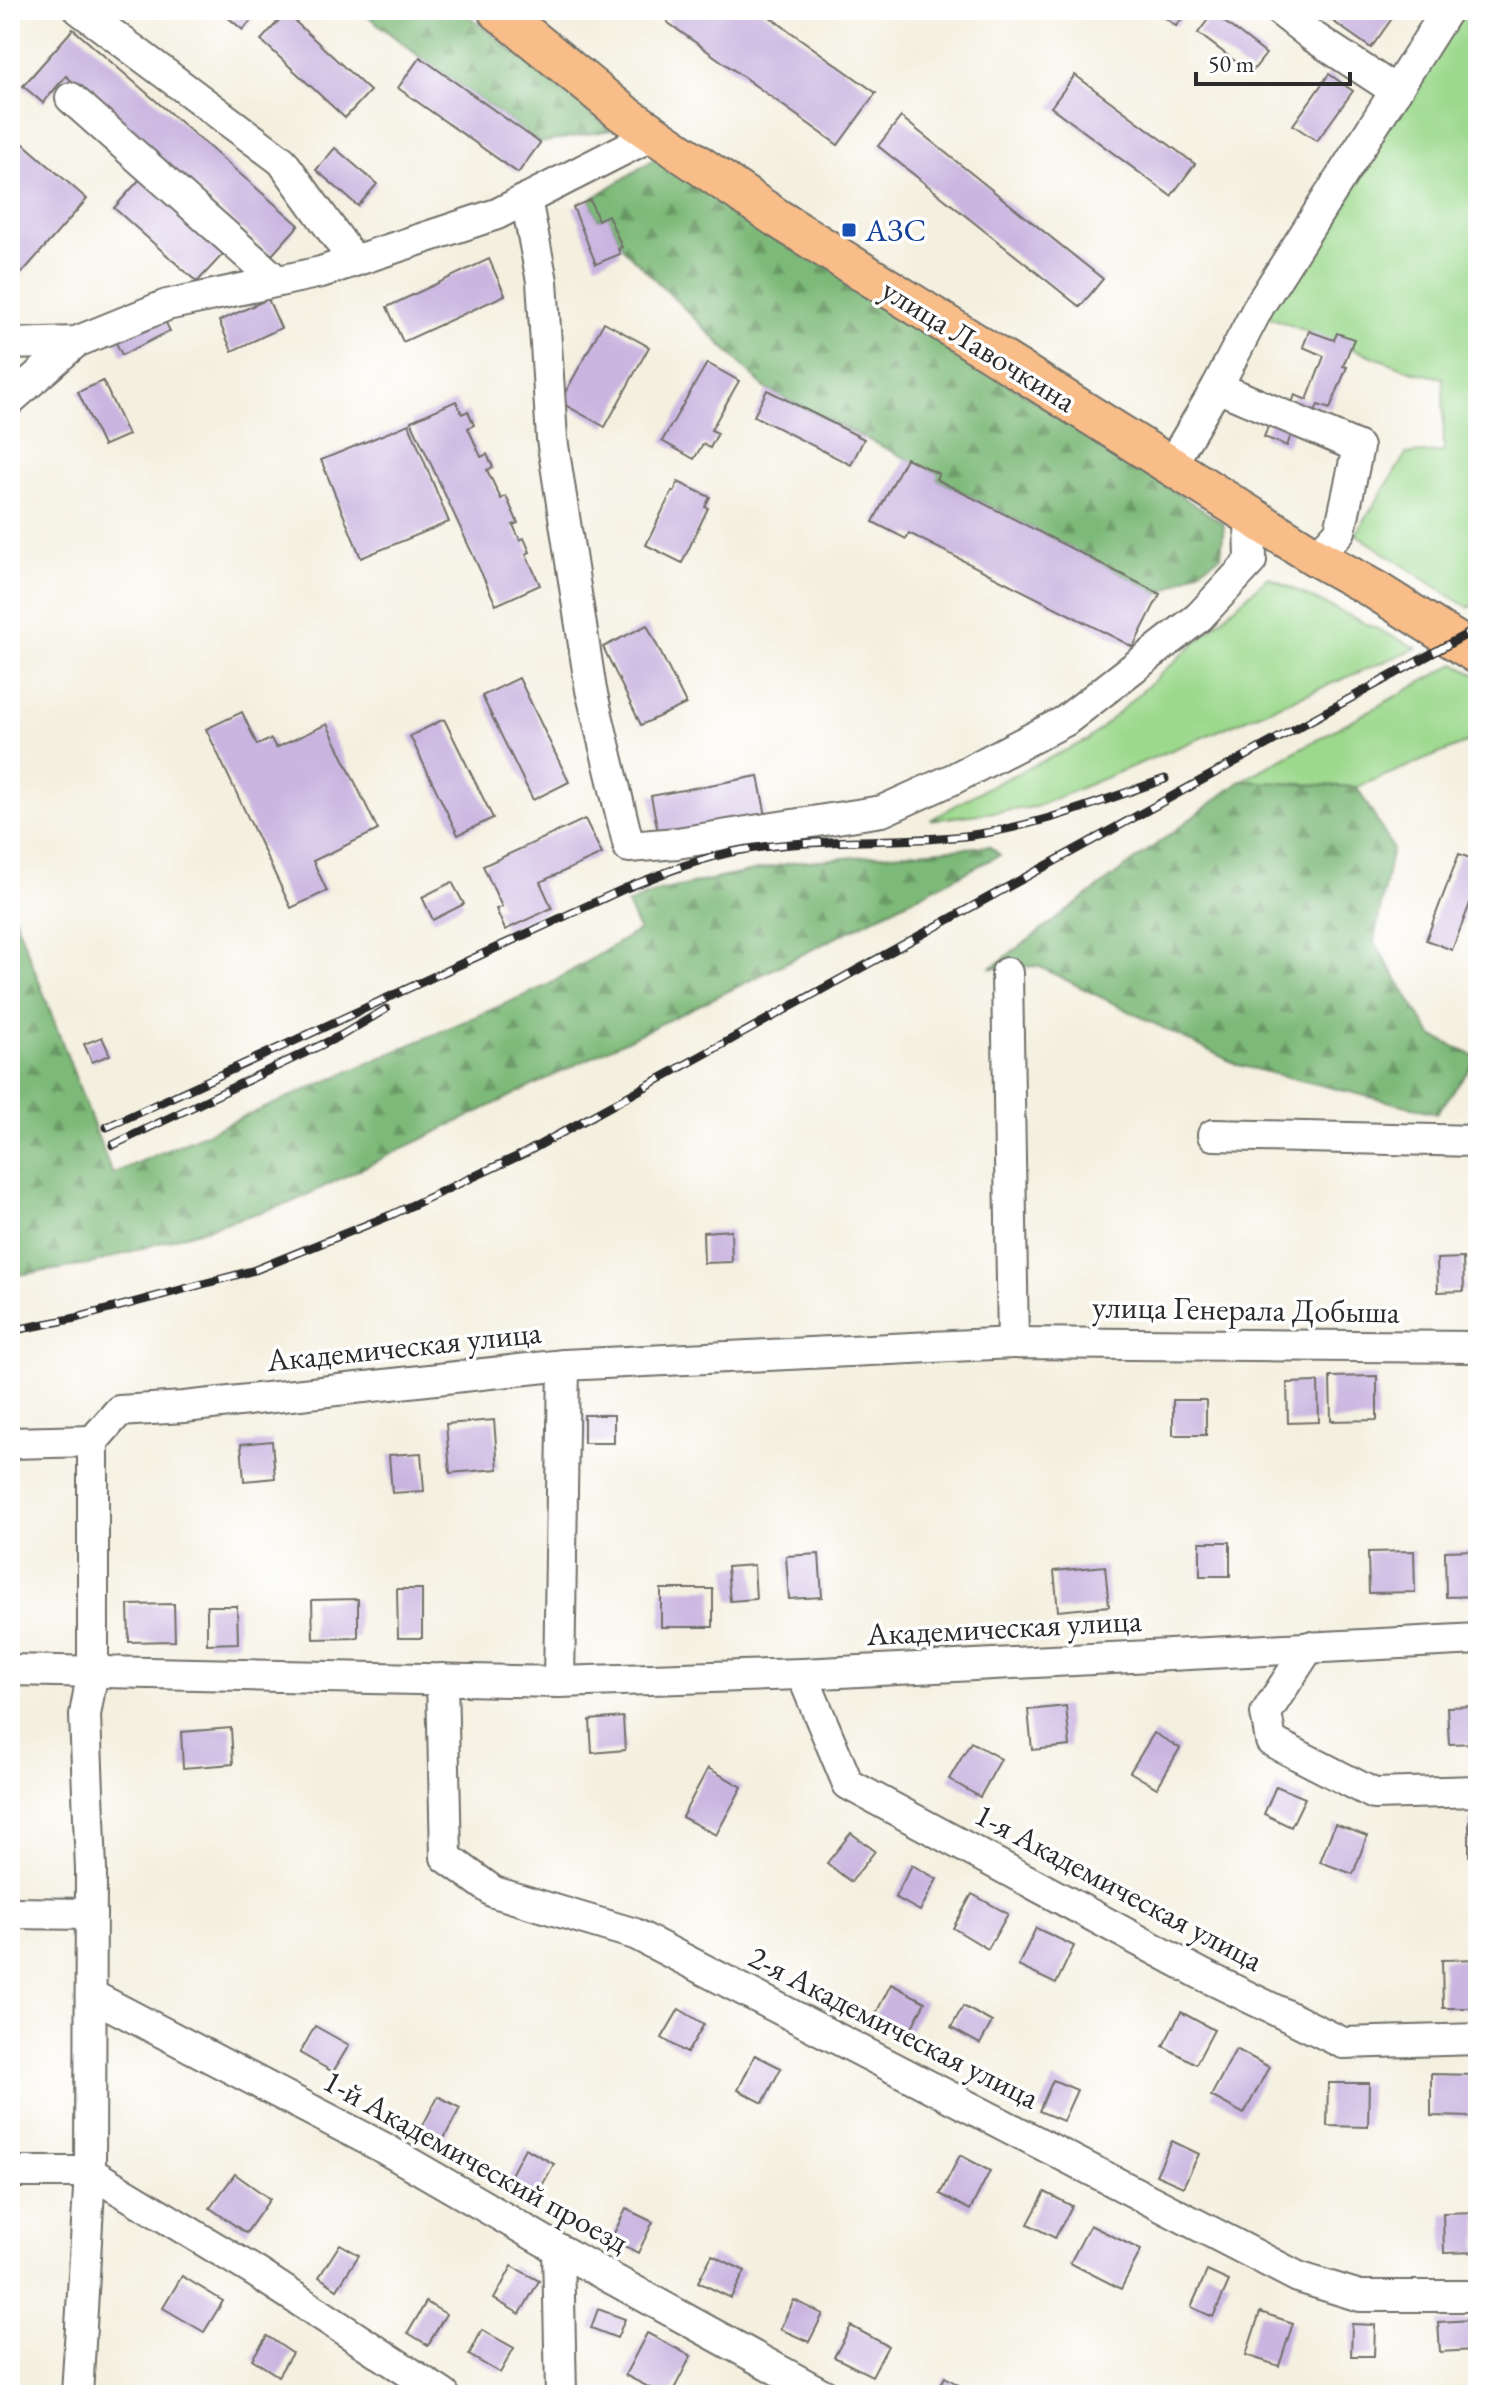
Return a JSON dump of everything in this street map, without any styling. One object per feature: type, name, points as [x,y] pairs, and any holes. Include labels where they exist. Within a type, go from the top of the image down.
[{"type":"main road","name":"улица Лавочкина","points":[[497,10],[623,113],[777,218],[1316,557],[1478,655]]},
{"type":"street","points":[[80,10],[282,161],[354,261]]},
{"type":"street","points":[[1279,10],[1312,36],[1396,91]]},
{"type":"street","points":[[1171,465],[1217,387],[1259,306],[1447,10]]},
{"type":"street","points":[[71,98],[277,281]]},
{"type":"street","points":[[10,400],[76,342],[167,305],[321,272],[497,214],[654,134]]},
{"type":"street","points":[[526,199],[542,281],[552,439],[591,690],[629,847],[677,843],[882,811],[953,779],[1065,721],[1199,617],[1251,561],[1250,515]]},
{"type":"street","points":[[10,344],[76,342]]},
{"type":"street","points":[[1217,387],[1358,447],[1340,531],[1316,557]]},
{"type":"street","points":[[1007,973],[1013,1343]]},
{"type":"street","points":[[1213,1135],[1478,1141]]},
{"type":"street","name":"улица Генерала Добыша","points":[[564,1365],[1013,1343],[1478,1347]]},
{"type":"street","name":"Академическая улица","points":[[93,1441],[119,1411],[184,1407],[564,1365],[559,1682]]},
{"type":"street","points":[[10,1443],[93,1441],[93,1670],[85,1715],[91,1914],[90,2172],[77,2395]]},
{"type":"street","name":"Академическая улица","points":[[10,1670],[559,1682],[802,1674],[1478,1639]]},
{"type":"street","points":[[1309,1647],[1266,1713],[1271,1741],[1374,1794],[1478,1791]]},
{"type":"street","name":"1-я Академическая улица","points":[[802,1674],[848,1784],[1201,1974],[1343,2043],[1478,2039]]},
{"type":"street","name":"2-я Академическая улица","points":[[442,1679],[446,1857],[494,1892],[635,1934],[1298,2277],[1360,2296],[1478,2296]]},
{"type":"street","points":[[10,1913],[91,1914]]},
{"type":"street","name":"1-й Академический проезд","points":[[91,1995],[380,2146],[558,2249],[824,2395]]},
{"type":"street","points":[[10,2172],[90,2172],[254,2271],[444,2395]]},
{"type":"street","points":[[558,2249],[561,2395]]},
{"type":"green space","points":[[360,10],[461,10],[611,130],[540,143]]},
{"type":"green space","points":[[1464,10],[1478,10],[1478,604],[1468,608],[1356,534],[1406,454],[1444,452],[1443,378],[1414,372],[1264,315]]},
{"type":"green space","points":[[659,156],[1224,524],[1221,556],[1160,594],[936,479],[938,474],[767,390],[622,247],[608,216],[598,220],[590,200]]},
{"type":"green space","points":[[1268,577],[1417,648],[1035,807],[930,820],[988,787],[1088,740]]},
{"type":"green space","points":[[1455,664],[1478,676],[1478,738],[1357,787],[1241,781]]},
{"type":"green space","points":[[1241,781],[1357,787],[1392,847],[1374,942],[1432,1036],[1478,1058],[1437,1113],[1238,1065],[1038,966],[991,968]]},
{"type":"green space","points":[[989,846],[1000,855],[751,980],[290,1203],[87,1265],[10,1276],[10,905],[112,1174],[546,986],[639,930],[627,904],[659,891],[796,862]]},
{"type":"building","points":[[219,10],[260,10],[243,30]]},
{"type":"building","points":[[676,10],[760,10],[876,93],[838,145],[667,22]]},
{"type":"building","points":[[1155,10],[1189,10],[1176,26]]},
{"type":"building","points":[[1317,10],[1398,10],[1371,48]]},
{"type":"building","points":[[286,13],[370,91],[345,118],[261,40]]},
{"type":"building","points":[[1213,13],[1266,54],[1251,73],[1198,33]]},
{"type":"building","points":[[73,29],[299,225],[272,255],[66,76],[43,103],[23,86]]},
{"type":"building","points":[[420,57],[540,143],[518,173],[398,88]]},
{"type":"building","points":[[1329,74],[1353,91],[1317,141],[1293,125]]},
{"type":"building","points":[[1075,75],[1195,164],[1171,196],[1051,107]]},
{"type":"building","points":[[901,117],[1103,279],[1080,307],[878,146]]},
{"type":"building","points":[[10,132],[87,199],[21,274],[10,264]]},
{"type":"building","points":[[335,148],[377,184],[358,206],[316,170]]},
{"type":"building","points":[[140,179],[224,253],[197,282],[114,208]]},
{"type":"building","points":[[590,200],[598,220],[608,215],[622,247],[618,249],[620,254],[596,264],[573,207]]},
{"type":"building","points":[[489,259],[505,295],[403,342],[387,307]]},
{"type":"building","points":[[268,299],[281,328],[232,351],[219,321]]},
{"type":"building","points":[[161,313],[170,331],[122,355],[113,337]]},
{"type":"building","points":[[604,322],[649,347],[605,427],[560,402]]},
{"type":"building","points":[[1309,331],[1334,340],[1337,333],[1354,339],[1343,366],[1347,367],[1330,409],[1318,405],[1308,429],[1295,424],[1287,446],[1264,437],[1273,414],[1286,419],[1295,395],[1307,400],[1324,356],[1303,347]]},
{"type":"building","points":[[707,363],[739,381],[711,430],[718,433],[710,448],[703,444],[694,459],[662,441]]},
{"type":"building","points":[[103,381],[128,435],[103,446],[78,392]]},
{"type":"building","points":[[767,390],[864,439],[851,465],[754,416]]},
{"type":"building","points":[[456,401],[462,414],[468,411],[474,425],[468,428],[481,457],[487,454],[493,467],[487,470],[501,499],[506,496],[518,523],[513,525],[520,540],[524,538],[530,552],[526,554],[540,585],[496,605],[411,421]]},
{"type":"building","points":[[409,424],[449,522],[361,558],[321,460]]},
{"type":"building","points":[[906,458],[939,474],[936,479],[1160,594],[1133,647],[909,533],[906,539],[873,522]]},
{"type":"building","points":[[678,482],[710,497],[705,507],[708,508],[682,563],[646,545]]},
{"type":"building","points":[[647,625],[686,704],[641,725],[603,647]]},
{"type":"building","points":[[519,678],[569,782],[533,800],[482,696]]},
{"type":"building","points":[[242,712],[257,745],[271,739],[276,748],[327,724],[378,830],[313,861],[327,891],[291,908],[206,729]]},
{"type":"building","points":[[444,719],[493,818],[458,835],[410,736]]},
{"type":"building","points":[[758,776],[766,816],[659,837],[651,796]]},
{"type":"building","points":[[585,819],[602,854],[540,882],[552,908],[505,930],[496,909],[502,907],[483,866]]},
{"type":"building","points":[[1459,854],[1478,861],[1478,883],[1452,950],[1426,940]]},
{"type":"building","points":[[452,882],[464,904],[433,920],[422,897]]},
{"type":"building","points":[[102,1037],[110,1055],[92,1062],[84,1044]]},
{"type":"building","points":[[731,1230],[732,1262],[704,1263],[703,1232]]},
{"type":"building","points":[[1463,1258],[1464,1291],[1438,1292],[1437,1259]]},
{"type":"building","points":[[1377,1376],[1377,1420],[1331,1421],[1330,1377]]},
{"type":"building","points":[[1318,1382],[1319,1422],[1288,1423],[1287,1383]]},
{"type":"building","points":[[1173,1400],[1206,1400],[1206,1435],[1173,1435]]},
{"type":"building","points":[[584,1415],[614,1415],[614,1443],[584,1443]]},
{"type":"building","points":[[494,1420],[498,1469],[450,1473],[446,1424]]},
{"type":"building","points":[[272,1441],[275,1478],[244,1481],[241,1444]]},
{"type":"building","points":[[421,1453],[424,1491],[392,1493],[389,1455]]},
{"type":"building","points":[[1200,1542],[1230,1542],[1230,1576],[1200,1576]]},
{"type":"building","points":[[1478,1550],[1478,1596],[1446,1597],[1445,1551]]},
{"type":"building","points":[[1414,1551],[1415,1592],[1369,1593],[1368,1552]]},
{"type":"building","points":[[819,1554],[822,1597],[789,1599],[786,1556]]},
{"type":"building","points":[[754,1565],[756,1599],[730,1601],[727,1567]]},
{"type":"building","points":[[1105,1566],[1109,1606],[1058,1611],[1054,1571]]},
{"type":"building","points":[[397,1589],[422,1589],[422,1638],[398,1638]]},
{"type":"building","points":[[661,1589],[713,1589],[713,1627],[661,1627]]},
{"type":"building","points":[[358,1599],[358,1638],[313,1639],[312,1600]]},
{"type":"building","points":[[174,1604],[175,1641],[129,1642],[128,1605]]},
{"type":"building","points":[[207,1606],[237,1606],[238,1643],[207,1644]]},
{"type":"building","points":[[1066,1706],[1070,1746],[1032,1750],[1028,1710]]},
{"type":"building","points":[[1478,1706],[1478,1743],[1449,1744],[1447,1707]]},
{"type":"building","points":[[623,1717],[625,1750],[592,1753],[590,1720]]},
{"type":"building","points":[[231,1728],[233,1764],[183,1768],[181,1732]]},
{"type":"building","points":[[1154,1733],[1180,1748],[1157,1788],[1130,1772]]},
{"type":"building","points":[[971,1742],[1001,1759],[980,1797],[949,1779]]},
{"type":"building","points":[[708,1768],[742,1787],[716,1835],[682,1817]]},
{"type":"building","points":[[1276,1786],[1305,1798],[1291,1827],[1264,1814]]},
{"type":"building","points":[[1478,1820],[1478,1856],[1469,1856],[1469,1821]]},
{"type":"building","points":[[1335,1824],[1367,1836],[1353,1874],[1320,1862]]},
{"type":"building","points":[[851,1833],[875,1851],[851,1882],[827,1863]]},
{"type":"building","points":[[912,1865],[937,1879],[920,1911],[895,1897]]},
{"type":"building","points":[[972,1894],[1008,1914],[988,1949],[953,1928]]},
{"type":"building","points":[[1036,1928],[1074,1946],[1056,1984],[1018,1966]]},
{"type":"building","points":[[1478,1959],[1478,2008],[1443,2008],[1442,1960]]},
{"type":"building","points":[[891,1984],[925,2002],[908,2035],[874,2017]]},
{"type":"building","points":[[963,2006],[992,2022],[980,2044],[951,2028]]},
{"type":"building","points":[[679,2009],[704,2024],[687,2053],[662,2038]]},
{"type":"building","points":[[1181,2012],[1214,2030],[1196,2064],[1163,2046]]},
{"type":"building","points":[[315,2026],[349,2045],[333,2072],[300,2053]]},
{"type":"building","points":[[1236,2049],[1269,2067],[1244,2114],[1211,2096]]},
{"type":"building","points":[[755,2055],[781,2068],[763,2103],[738,2090]]},
{"type":"building","points":[[1431,2074],[1474,2075],[1474,2117],[1431,2116]]},
{"type":"building","points":[[1053,2080],[1077,2090],[1063,2121],[1039,2111]]},
{"type":"building","points":[[1328,2083],[1369,2083],[1368,2127],[1327,2126]]},
{"type":"building","points":[[438,2096],[460,2108],[441,2144],[419,2133]]},
{"type":"building","points":[[1172,2141],[1199,2154],[1183,2187],[1156,2175]]},
{"type":"building","points":[[525,2148],[554,2164],[534,2200],[506,2184]]},
{"type":"building","points":[[960,2155],[990,2171],[970,2210],[940,2194]]},
{"type":"building","points":[[235,2174],[270,2199],[246,2233],[210,2208]]},
{"type":"building","points":[[1045,2192],[1072,2206],[1055,2238],[1028,2224]]},
{"type":"building","points":[[626,2209],[653,2222],[638,2253],[611,2239]]},
{"type":"building","points":[[1478,2212],[1478,2252],[1444,2253],[1443,2213]]},
{"type":"building","points":[[1090,2225],[1141,2250],[1121,2289],[1070,2263]]},
{"type":"building","points":[[340,2244],[359,2255],[337,2289],[319,2277]]},
{"type":"building","points":[[712,2255],[745,2271],[731,2298],[698,2282]]},
{"type":"building","points":[[512,2266],[539,2281],[520,2314],[494,2299]]},
{"type":"building","points":[[1207,2271],[1229,2281],[1213,2317],[1191,2307]]},
{"type":"building","points":[[182,2276],[223,2301],[204,2332],[163,2308]]},
{"type":"building","points":[[794,2300],[823,2314],[809,2342],[780,2329]]},
{"type":"building","points":[[426,2302],[446,2314],[428,2345],[408,2333]]},
{"type":"building","points":[[598,2309],[625,2319],[617,2338],[591,2328]]},
{"type":"building","points":[[1260,2312],[1293,2323],[1279,2366],[1246,2355]]},
{"type":"building","points":[[1472,2320],[1474,2350],[1440,2352],[1438,2322]]},
{"type":"building","points":[[1352,2324],[1375,2325],[1374,2356],[1351,2356]]},
{"type":"building","points":[[851,2326],[888,2346],[872,2376],[834,2357]]},
{"type":"building","points":[[482,2330],[514,2348],[500,2373],[469,2355]]},
{"type":"building","points":[[647,2333],[691,2356],[671,2395],[664,2395],[625,2375]]},
{"type":"building","points":[[267,2336],[292,2353],[278,2376],[252,2359]]},
{"type":"building","points":[[945,2377],[976,2395],[935,2395]]},
{"type":"railway","points":[[10,1331],[76,1318],[255,1270],[391,1215],[525,1153],[1478,628]]},
{"type":"railway","points":[[107,1127],[626,888],[698,861],[768,846],[928,839],[982,833],[1062,814],[1165,779]]},
{"type":"railway","points":[[113,1145],[342,1035],[386,1009]]},
{"type":"place","name":"АЗС","points":[[849,230]]}]
